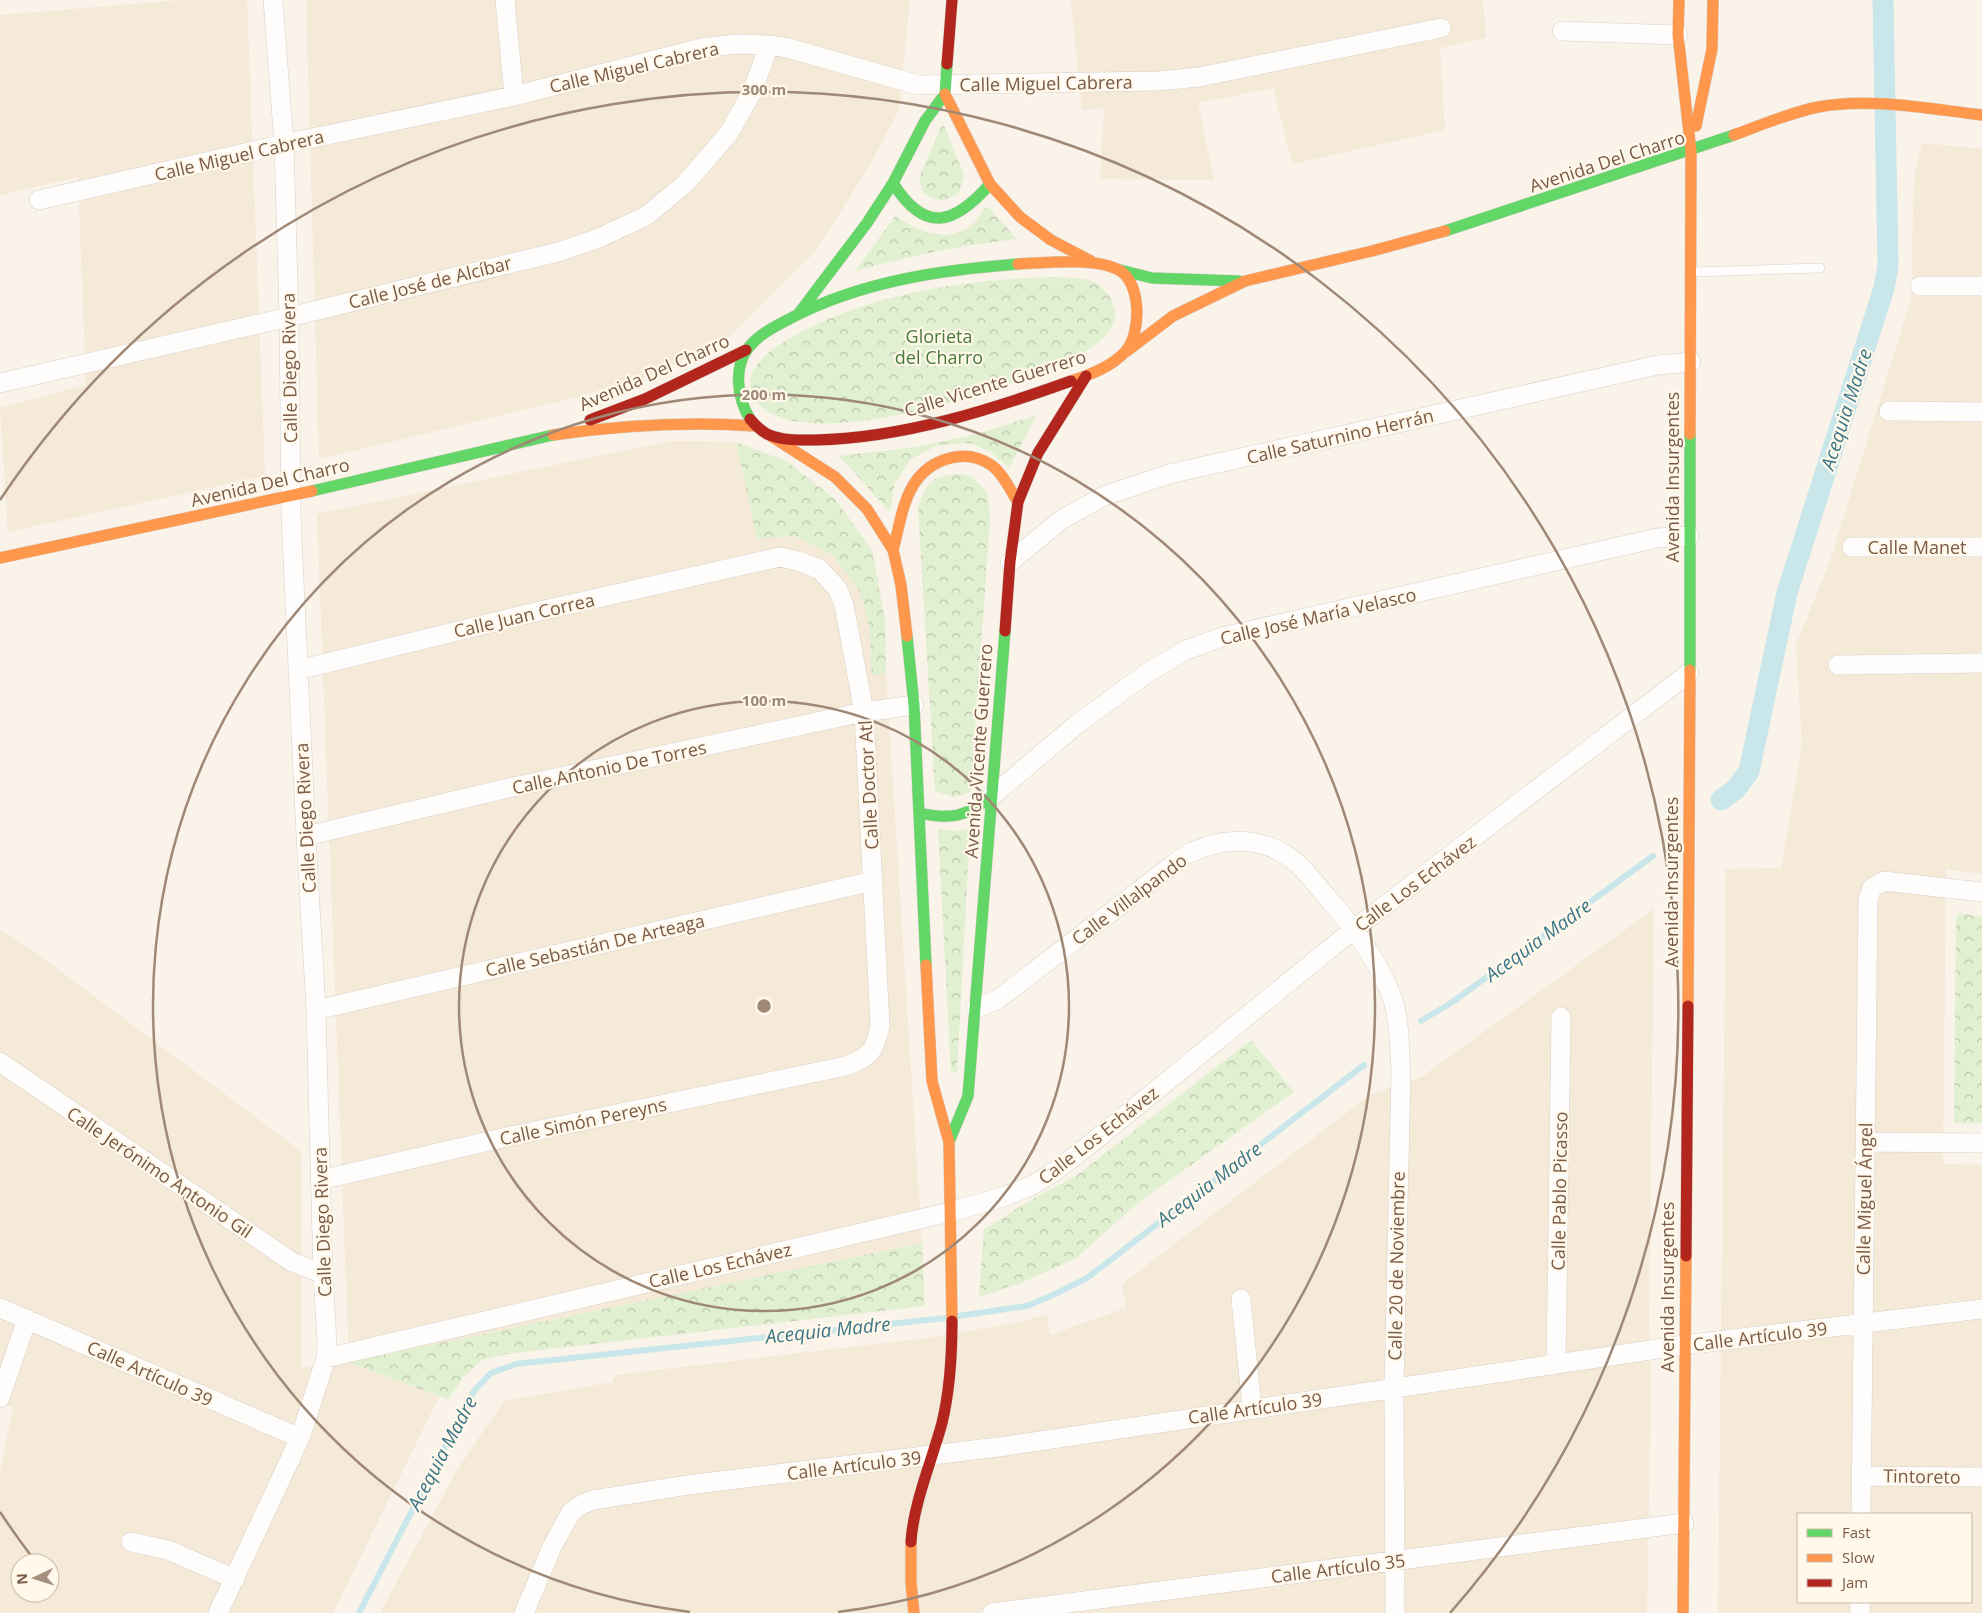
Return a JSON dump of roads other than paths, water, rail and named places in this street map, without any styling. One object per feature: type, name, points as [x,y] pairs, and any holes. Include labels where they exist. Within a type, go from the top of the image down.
[{"type":"street","name":"Calle Diego Rivera","points":[[218,1613],[300,1438],[326,1358],[327,1343],[323,1274],[316,1010],[290,496],[289,317],[284,144],[273,0]]},
{"type":"street","points":[[505,0],[514,96]]},
{"type":"street","points":[[952,0],[946,89],[990,184],[1020,217],[1051,240],[1097,264],[1120,270],[1133,288],[1137,303],[1134,331],[1126,351]]},
{"type":"street","name":"Avenida Insurgentes","points":[[1679,0],[1678,35],[1691,152],[1689,866],[1683,1613]]},
{"type":"street","name":"Avenida Insurgentes","points":[[1691,152],[1712,49],[1713,0]]},
{"type":"street","name":"Calle Miguel Cabrera","points":[[39,200],[284,144],[514,96],[702,48],[736,44],[769,45],[788,48],[906,82],[946,89],[1159,81],[1199,77],[1440,28]]},
{"type":"street","points":[[1562,31],[1678,35]]},
{"type":"street","name":"Calle José de Alcíbar","points":[[0,383],[289,317],[558,252],[600,238],[646,216],[685,184],[728,133],[753,90],[769,45]]},
{"type":"street","points":[[798,313],[867,223],[893,183],[924,121],[946,89]]},
{"type":"street","name":"Avenida Del Charro","points":[[1126,351],[1173,316],[1245,281],[1372,251],[1464,226],[1691,152],[1798,112],[1819,107],[1854,104],[1902,106],[1982,115]]},
{"type":"street","points":[[893,183],[904,202],[914,211],[931,218],[948,216],[966,208],[990,184]]},
{"type":"street","points":[[746,350],[764,333],[798,313],[852,293],[930,274],[971,267],[1018,264],[1097,264]]},
{"type":"street","name":"Avenida Del Charro","points":[[1120,270],[1152,278],[1245,281]]},
{"type":"street","points":[[1920,286],[1982,286]]},
{"type":"street","name":"Avenida Del Charro","points":[[548,436],[645,399],[746,350]]},
{"type":"street","name":"Calle Vicente Guerrero","points":[[746,350],[739,373],[739,385],[745,411],[756,426],[771,436],[811,441],[854,438],[914,428],[977,411],[1086,376],[1102,368],[1126,351]]},
{"type":"street","name":"Calle Saturnino Herrán","points":[[1010,562],[1061,520],[1104,496],[1169,474],[1658,365],[1691,362]]},
{"type":"street","name":"Avenida Vicente Guerrero","points":[[949,1142],[968,1096],[1010,562],[1018,502],[1038,453],[1086,376]]},
{"type":"street","points":[[1889,411],[1982,412]]},
{"type":"street","name":"Avenida Del Charro","points":[[0,558],[290,496],[548,436],[651,424],[714,423],[756,426]]},
{"type":"street","name":"Avenida Vicente Guerrero","points":[[771,436],[835,477],[868,510],[893,550],[901,585],[914,704],[932,1081],[949,1142],[953,1297],[952,1339],[946,1400],[942,1422],[919,1501],[911,1539],[911,1583],[914,1613]]},
{"type":"street","points":[[893,550],[914,484],[924,472],[937,462],[952,457],[965,456],[977,458],[992,466],[1003,477],[1018,502]]},
{"type":"street","name":"Calle José María Velasco","points":[[992,796],[1076,725],[1147,673],[1186,650],[1222,637],[1657,538],[1689,536]]},
{"type":"street","name":"Calle Manet","points":[[1852,547],[1982,547]]},
{"type":"street","name":"Calle Doctor Atl","points":[[751,563],[780,557],[819,569],[833,583],[844,605],[864,712],[880,1026],[877,1042],[870,1053],[862,1060],[846,1066]]},
{"type":"street","name":"Calle Juan Correa","points":[[298,670],[540,611],[751,563]]},
{"type":"street","points":[[1838,665],[1982,664]]},
{"type":"street","name":"Calle Los Echávez","points":[[326,1358],[950,1212],[1006,1196],[1034,1185],[1084,1150],[1354,929],[1689,673]]},
{"type":"street","name":"Calle Antonio De Torres","points":[[306,836],[504,789],[864,712],[914,704]]},
{"type":"street","points":[[919,813],[937,817],[957,816],[975,810],[992,796]]},
{"type":"street","name":"Calle Villalpando","points":[[976,1008],[997,1000],[1190,852],[1209,846],[1249,840],[1278,849],[1300,866],[1354,929]]},
{"type":"street","name":"Calle Sebastián De Arteaga","points":[[316,1010],[874,881]]},
{"type":"street","name":"Calle Miguel Ángel","points":[[1861,1513],[1867,910],[1869,895],[1876,885],[1884,881],[1982,892]]},
{"type":"street","name":"Calle 20 de Noviembre","points":[[1354,929],[1382,973],[1393,1001],[1399,1036],[1394,1388],[1395,1613]]},
{"type":"street","name":"Calle Pablo Picasso","points":[[1556,1365],[1561,1017]]},
{"type":"street","name":"Calle Jerónimo Antonio Gil","points":[[0,1062],[292,1262],[323,1274]]},
{"type":"street","name":"Calle Simón Pereyns","points":[[320,1180],[511,1136],[846,1066]]},
{"type":"street","points":[[1865,1142],[1982,1143]]},
{"type":"street","points":[[1241,1299],[1252,1408]]},
{"type":"street","name":"Calle Artículo 39","points":[[0,1308],[27,1318],[300,1438]]},
{"type":"street","name":"Calle Artículo 39","points":[[524,1613],[552,1547],[571,1512],[593,1500],[688,1485],[931,1456],[1684,1345],[1982,1309]]},
{"type":"street","points":[[0,1398],[27,1318]]},
{"type":"street","name":"Tintoreto","points":[[1862,1476],[1982,1477]]},
{"type":"street","name":"Calle Artículo 35","points":[[992,1613],[1684,1522]]},
{"type":"street","points":[[131,1542],[168,1550],[235,1579]]},
{"type":"lane","points":[[1690,272],[1820,268]]},
{"type":"waterway","name":"Acequia Madre","points":[[1721,800],[1736,789],[1749,771],[1787,593],[1884,288],[1888,266],[1883,0]]},
{"type":"waterway","name":"Acequia Madre","points":[[1421,1021],[1454,1001],[1653,856]]},
{"type":"waterway","name":"Acequia Madre","points":[[958,1316],[1027,1306],[1087,1278],[1364,1065]]},
{"type":"waterway","name":"Acequia Madre","points":[[359,1613],[474,1391],[491,1373],[516,1364],[946,1318]]},
{"type":"park label","name":"Glorieta del Charro","points":[[939,346]]}]
